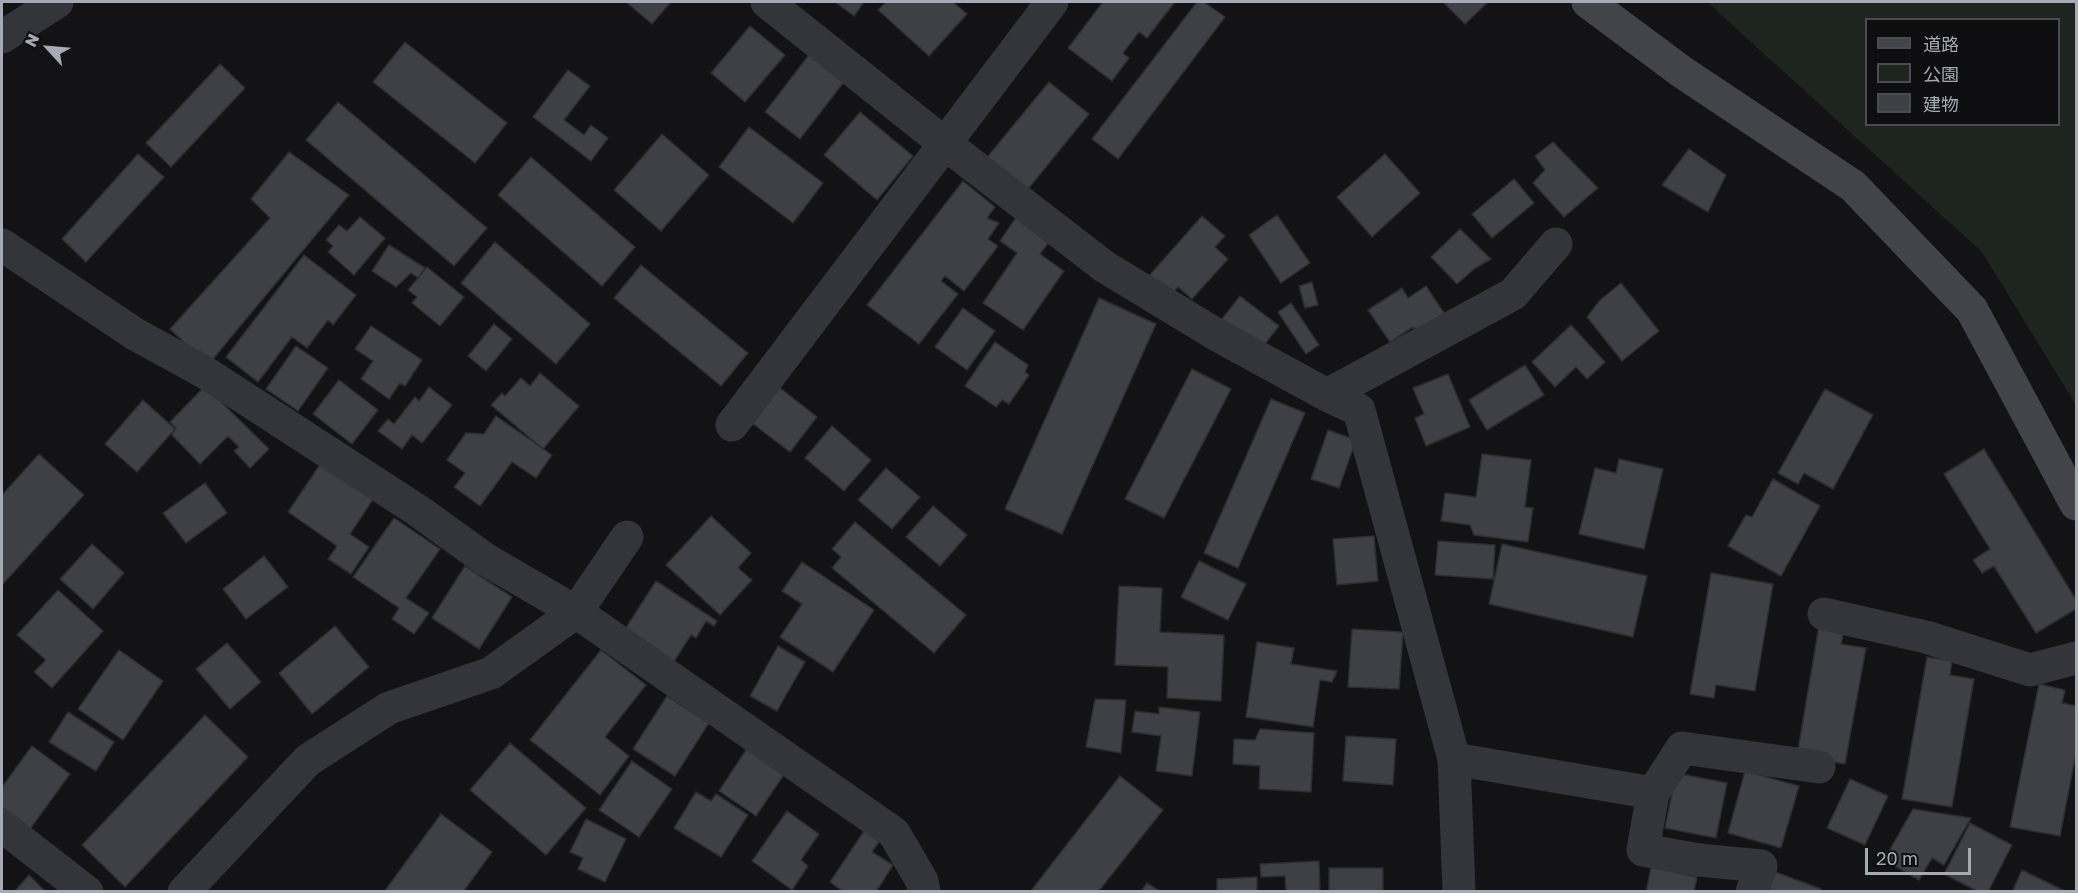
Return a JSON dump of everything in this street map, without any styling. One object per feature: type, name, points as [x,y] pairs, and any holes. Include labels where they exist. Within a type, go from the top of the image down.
[{"type":"street","points":[[2,38],[57,2]]},
{"type":"street","points":[[767,2],[1105,267],[1217,335],[1359,410],[1454,759],[1459,891]]},
{"type":"street","points":[[732,425],[1052,2]]},
{"type":"street","points":[[1588,2],[1682,72],[1853,186],[1972,310],[2076,504]]},
{"type":"street","points":[[1327,395],[1513,294],[1556,244]]},
{"type":"street","points":[[2,245],[135,334],[206,373],[417,510],[485,559],[576,612],[894,833],[922,881],[924,891]]},
{"type":"street","points":[[184,891],[308,760],[389,708],[491,673],[576,612],[627,537]]},
{"type":"street","points":[[1824,614],[1926,637],[2030,670],[2076,658]]},
{"type":"street","points":[[1752,891],[1761,866],[1699,860],[1643,850],[1653,793],[1682,748],[1819,767]]},
{"type":"street","points":[[1454,759],[1653,793]]},
{"type":"street","points":[[2,826],[87,891]]},
{"type":"green space","points":[[1707,2],[2076,2],[2076,405],[1982,252]]},
{"type":"building","points":[[626,2],[671,2],[652,24]]},
{"type":"building","points":[[835,2],[864,2],[854,16]]},
{"type":"building","points":[[886,2],[953,2],[967,14],[929,56],[878,10]]},
{"type":"building","points":[[1103,2],[1175,2],[1147,38],[1139,32],[1123,53],[1129,58],[1112,81],[1068,48]]},
{"type":"building","points":[[1197,2],[1204,2],[1225,17],[1118,159],[1092,139]]},
{"type":"building","points":[[1443,2],[1488,2],[1465,24]]},
{"type":"building","points":[[750,26],[785,55],[745,102],[711,73]]},
{"type":"building","points":[[405,42],[507,123],[475,163],[373,82]]},
{"type":"building","points":[[812,51],[847,78],[800,139],[765,112]]},
{"type":"building","points":[[220,64],[245,88],[171,167],[146,143]]},
{"type":"building","points":[[568,70],[590,86],[564,120],[584,135],[591,125],[608,138],[591,161],[533,117]]},
{"type":"building","points":[[1049,82],[1089,114],[1024,194],[984,161]]},
{"type":"building","points":[[338,102],[487,228],[454,266],[306,140]]},
{"type":"building","points":[[860,112],[913,156],[877,200],[824,155]]},
{"type":"building","points":[[749,127],[823,183],[793,223],[719,167]]},
{"type":"building","points":[[662,134],[709,175],[661,231],[614,190]]},
{"type":"building","points":[[1553,142],[1598,188],[1564,217],[1533,183],[1545,170],[1535,156]]},
{"type":"building","points":[[1689,149],[1726,175],[1708,212],[1662,185]]},
{"type":"building","points":[[289,152],[349,195],[208,365],[170,329],[270,218],[251,199]]},
{"type":"building","points":[[138,154],[164,177],[86,262],[62,239]]},
{"type":"building","points":[[1385,154],[1420,193],[1372,237],[1337,197]]},
{"type":"building","points":[[531,157],[635,247],[602,286],[498,195]]},
{"type":"building","points":[[1514,179],[1534,203],[1492,238],[1472,214]]},
{"type":"building","points":[[963,181],[995,207],[987,218],[999,223],[988,239],[998,246],[964,291],[945,276],[941,281],[958,294],[919,344],[867,305]]},
{"type":"building","points":[[1277,215],[1310,263],[1281,283],[1249,235]]},
{"type":"building","points":[[1017,216],[1051,239],[1040,254],[1064,271],[1023,330],[983,303],[1017,253],[1000,241]]},
{"type":"building","points":[[1202,216],[1225,236],[1215,247],[1228,259],[1192,299],[1178,287],[1169,297],[1147,278]]},
{"type":"building","points":[[360,217],[385,238],[354,275],[328,252],[333,246],[326,240],[339,225],[347,231]]},
{"type":"building","points":[[1460,229],[1491,259],[1474,269],[1457,284],[1431,257]]},
{"type":"building","points":[[495,242],[590,324],[556,364],[461,283]]},
{"type":"building","points":[[389,245],[425,268],[418,278],[411,273],[396,287],[372,271]]},
{"type":"building","points":[[304,255],[356,295],[333,325],[328,320],[307,348],[292,337],[258,382],[226,357]]},
{"type":"building","points":[[641,265],[748,353],[721,386],[614,298]]},
{"type":"building","points":[[427,267],[464,297],[440,326],[412,303],[417,297],[408,290]]},
{"type":"building","points":[[1312,282],[1318,305],[1305,308],[1299,286]]},
{"type":"building","points":[[1621,283],[1659,331],[1622,361],[1587,317],[1600,300]]},
{"type":"building","points":[[1426,286],[1448,319],[1419,337],[1413,327],[1390,342],[1368,310],[1402,288],[1408,298]]},
{"type":"building","points":[[1240,296],[1279,326],[1261,349],[1222,319]]},
{"type":"building","points":[[1099,298],[1156,324],[1062,534],[1005,509]]},
{"type":"building","points":[[1291,303],[1319,345],[1306,354],[1278,312]]},
{"type":"building","points":[[963,308],[995,331],[967,370],[935,347]]},
{"type":"building","points":[[494,324],[512,339],[486,371],[468,356]]},
{"type":"building","points":[[1571,325],[1605,362],[1587,379],[1576,367],[1555,387],[1532,362]]},
{"type":"building","points":[[371,326],[422,360],[405,386],[400,383],[389,399],[361,379],[373,361],[355,349]]},
{"type":"building","points":[[995,342],[1028,365],[1025,372],[1029,375],[1009,404],[1002,400],[996,407],[965,386]]},
{"type":"building","points":[[296,346],[328,368],[298,411],[266,389]]},
{"type":"building","points":[[1525,365],[1544,395],[1487,430],[1469,400]]},
{"type":"building","points":[[1192,369],[1231,389],[1164,518],[1125,499]]},
{"type":"building","points":[[540,373],[579,406],[543,449],[491,405],[502,393],[505,396],[521,378],[530,386]]},
{"type":"building","points":[[1448,374],[1470,427],[1426,446],[1415,418],[1424,414],[1413,388]]},
{"type":"building","points":[[339,380],[378,410],[352,444],[313,414]]},
{"type":"building","points":[[205,386],[269,449],[250,468],[234,451],[239,447],[228,436],[200,464],[172,435],[176,428],[170,422]]},
{"type":"building","points":[[429,387],[452,405],[422,443],[412,435],[402,449],[378,431],[388,419],[394,424],[415,397],[419,401]]},
{"type":"building","points":[[779,387],[817,417],[790,452],[752,423]]},
{"type":"building","points":[[1825,389],[1873,415],[1833,489],[1804,473],[1798,484],[1778,473]]},
{"type":"building","points":[[1271,399],[1305,413],[1238,568],[1204,553]]},
{"type":"building","points":[[143,400],[175,429],[137,472],[105,444]]},
{"type":"building","points":[[496,416],[552,455],[536,478],[512,462],[480,506],[454,487],[465,473],[447,460],[466,433],[484,434]]},
{"type":"building","points":[[832,426],[871,460],[844,491],[805,458]]},
{"type":"building","points":[[1328,430],[1356,440],[1339,488],[1311,479]]},
{"type":"building","points":[[1984,449],[2076,600],[2076,609],[2036,633],[1994,566],[1982,573],[1973,560],[1990,549],[1944,474]]},
{"type":"building","points":[[39,454],[84,495],[2,585],[2,495]]},
{"type":"building","points":[[1482,454],[1531,460],[1525,507],[1533,508],[1528,542],[1474,535],[1470,525],[1441,521],[1445,493],[1476,497]]},
{"type":"building","points":[[1619,459],[1663,469],[1644,549],[1579,534],[1595,468],[1616,473]]},
{"type":"building","points":[[321,463],[374,498],[350,534],[369,547],[351,574],[328,559],[337,546],[288,512]]},
{"type":"building","points":[[886,468],[920,497],[892,529],[858,500]]},
{"type":"building","points":[[1773,479],[1820,506],[1781,576],[1728,546],[1746,515],[1752,517]]},
{"type":"building","points":[[205,483],[227,513],[186,543],[163,513]]},
{"type":"building","points":[[933,506],[967,535],[940,566],[906,537]]},
{"type":"building","points":[[711,516],[751,553],[738,568],[752,580],[720,615],[666,565]]},
{"type":"building","points":[[394,518],[440,549],[406,598],[429,613],[414,634],[392,619],[399,608],[353,577]]},
{"type":"building","points":[[855,522],[966,615],[934,653],[832,568],[841,557],[832,549]]},
{"type":"building","points":[[1374,536],[1378,581],[1337,585],[1333,539]]},
{"type":"building","points":[[1438,541],[1495,545],[1493,579],[1435,575]]},
{"type":"building","points":[[92,544],[124,573],[93,609],[60,579]]},
{"type":"building","points":[[1502,544],[1647,576],[1633,637],[1489,604]]},
{"type":"building","points":[[264,556],[288,587],[246,619],[223,589]]},
{"type":"building","points":[[1199,561],[1246,584],[1228,620],[1181,597]]},
{"type":"building","points":[[802,562],[874,610],[833,672],[780,637],[802,604],[782,591]]},
{"type":"building","points":[[465,566],[512,597],[479,649],[432,618]]},
{"type":"building","points":[[1711,573],[1773,584],[1755,691],[1716,685],[1714,698],[1690,694]]},
{"type":"building","points":[[656,581],[717,621],[714,626],[706,621],[696,638],[691,635],[671,666],[622,634]]},
{"type":"building","points":[[1119,586],[1162,588],[1160,632],[1224,635],[1221,701],[1167,698],[1168,667],[1115,665]]},
{"type":"building","points":[[58,590],[103,631],[52,688],[34,672],[46,660],[17,635]]},
{"type":"building","points":[[335,626],[369,667],[312,714],[279,673]]},
{"type":"building","points":[[1819,626],[1844,631],[1841,644],[1866,648],[1845,764],[1797,756]]},
{"type":"building","points":[[1352,629],[1403,632],[1399,689],[1348,687]]},
{"type":"building","points":[[1257,642],[1294,648],[1291,664],[1337,671],[1332,682],[1320,680],[1313,727],[1246,717]]},
{"type":"building","points":[[227,643],[261,682],[230,709],[196,669]]},
{"type":"building","points":[[778,646],[805,662],[777,711],[750,696]]},
{"type":"building","points":[[119,650],[163,681],[123,740],[78,709]]},
{"type":"building","points":[[601,650],[646,685],[605,737],[629,756],[600,795],[530,740]]},
{"type":"building","points":[[1927,657],[1952,661],[1950,675],[1974,679],[1952,807],[1902,799]]},
{"type":"building","points":[[2039,684],[2065,690],[2062,703],[2076,706],[2076,753],[2060,836],[2010,827]]},
{"type":"building","points":[[667,696],[709,723],[675,776],[633,749]]},
{"type":"building","points":[[1095,699],[1126,700],[1121,753],[1086,747]]},
{"type":"building","points":[[1159,707],[1200,712],[1192,776],[1156,771],[1161,736],[1132,732],[1135,711],[1159,714]]},
{"type":"building","points":[[68,712],[114,742],[96,771],[49,742]]},
{"type":"building","points":[[205,715],[248,757],[125,887],[82,845]]},
{"type":"building","points":[[1260,729],[1314,733],[1311,792],[1259,789],[1260,766],[1233,764],[1234,739],[1255,740]]},
{"type":"building","points":[[1346,736],[1396,739],[1393,785],[1343,781]]},
{"type":"building","points":[[510,743],[586,808],[546,855],[470,790]]},
{"type":"building","points":[[32,746],[70,774],[30,829],[2,808],[2,787]]},
{"type":"building","points":[[748,747],[787,770],[756,816],[719,791]]},
{"type":"building","points":[[632,761],[672,789],[639,837],[599,810]]},
{"type":"building","points":[[1745,771],[1799,786],[1781,848],[1728,833]]},
{"type":"building","points":[[1676,773],[1727,783],[1716,838],[1665,828]]},
{"type":"building","points":[[1120,776],[1163,810],[1098,892],[1030,892]]},
{"type":"building","points":[[1850,779],[1888,796],[1865,845],[1827,828]]},
{"type":"building","points":[[696,792],[711,801],[716,794],[748,815],[721,857],[674,828]]},
{"type":"building","points":[[1913,809],[1971,818],[1944,865],[1932,858],[1919,880],[1884,860]]},
{"type":"building","points":[[787,811],[819,834],[801,860],[808,866],[792,890],[752,861]]},
{"type":"building","points":[[441,814],[492,852],[463,892],[384,892]]},
{"type":"building","points":[[586,819],[626,839],[605,882],[578,869],[583,858],[570,852]]},
{"type":"building","points":[[1970,823],[2012,845],[1988,892],[1979,892],[1944,874]]},
{"type":"building","points":[[868,825],[883,836],[872,852],[893,865],[876,892],[844,892],[830,882]]},
{"type":"building","points":[[1319,861],[1320,892],[1286,892],[1285,876],[1261,877],[1260,864]]},
{"type":"building","points":[[1651,867],[1697,877],[1694,892],[1646,892]]},
{"type":"building","points":[[1329,868],[1383,868],[1383,892],[1329,892]]},
{"type":"building","points":[[1770,870],[1821,889],[1820,892],[1761,892]]},
{"type":"building","points":[[2022,870],[2065,891],[2065,892],[2012,892]]},
{"type":"building","points":[[29,875],[46,892],[14,892]]},
{"type":"building","points":[[1257,877],[1257,892],[1217,892],[1217,879]]},
{"type":"building","points":[[1147,883],[1161,892],[1141,892]]}]
